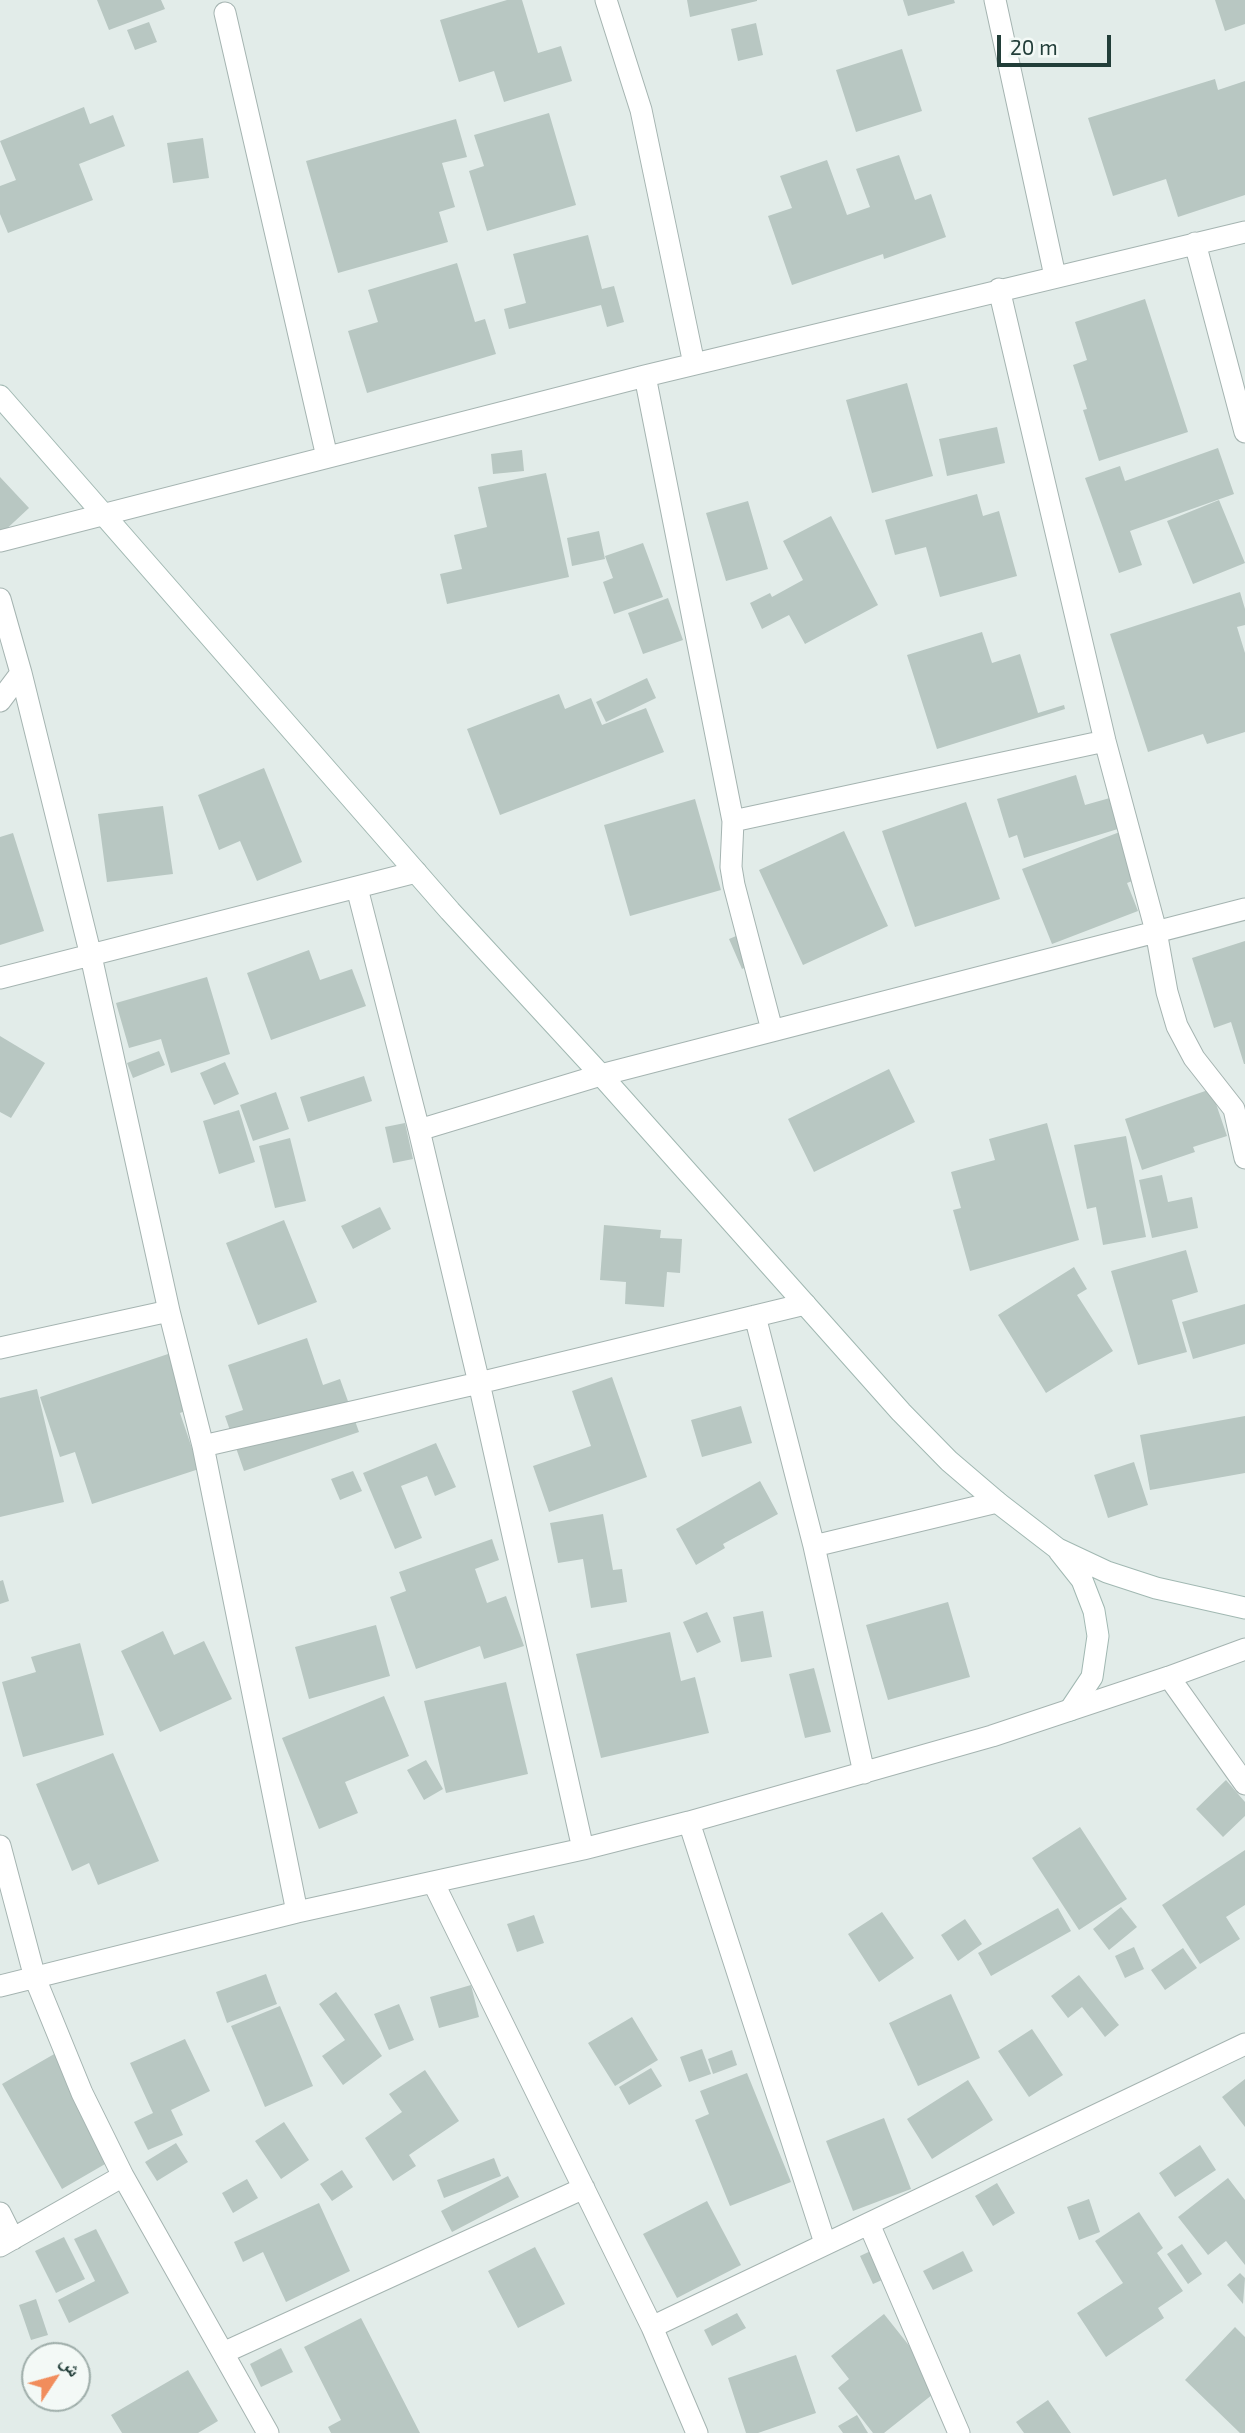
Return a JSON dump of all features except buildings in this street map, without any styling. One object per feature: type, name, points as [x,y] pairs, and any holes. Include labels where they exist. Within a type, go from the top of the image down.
[{"type":"street","points":[[606,0],[641,110],[694,364]]},
{"type":"street","points":[[995,0],[1055,276]]},
{"type":"street","points":[[225,13],[327,457]]},
{"type":"street","points":[[0,541],[645,376],[1245,232]]},
{"type":"street","points":[[1195,243],[1245,432]]},
{"type":"street","points":[[999,289],[1105,741],[1156,931],[1167,992],[1177,1026],[1194,1058],[1240,1108],[1245,1158]]},
{"type":"street","points":[[645,376],[733,821],[731,867],[734,885],[772,1030]]},
{"type":"street","points":[[0,396],[416,872],[601,1074],[901,1412],[949,1461],[1058,1549],[1107,1572],[1156,1588],[1245,1608]]},
{"type":"street","points":[[0,599],[21,673],[90,956],[169,1311],[203,1446],[297,1912]]},
{"type":"street","points":[[0,701],[21,673]]},
{"type":"street","points":[[733,821],[1105,741]]},
{"type":"street","points":[[0,978],[416,872]]},
{"type":"street","points":[[357,888],[419,1130],[479,1383],[583,1849]]},
{"type":"street","points":[[419,1130],[601,1074],[1245,909]]},
{"type":"street","points":[[203,1446],[805,1304]]},
{"type":"street","points":[[0,1349],[169,1311]]},
{"type":"street","points":[[755,1316],[814,1546],[864,1773]]},
{"type":"street","points":[[814,1546],[997,1502]]},
{"type":"street","points":[[1058,1549],[1082,1580],[1094,1611],[1098,1636],[1092,1677],[1070,1710]]},
{"type":"street","points":[[0,1986],[297,1912],[583,1849],[689,1822],[992,1736],[1245,1649]]},
{"type":"street","points":[[1169,1677],[1245,1784]]},
{"type":"street","points":[[689,1822],[825,2243]]},
{"type":"street","points":[[0,1846],[35,1978],[60,2042],[123,2176],[268,2433]]},
{"type":"street","points":[[433,1882],[652,2327],[697,2433]]},
{"type":"street","points":[[652,2327],[1245,2044]]},
{"type":"street","points":[[0,2213],[7,2242],[123,2176]]},
{"type":"street","points":[[223,2353],[584,2188]]},
{"type":"street","points":[[869,2224],[959,2433]]}]
